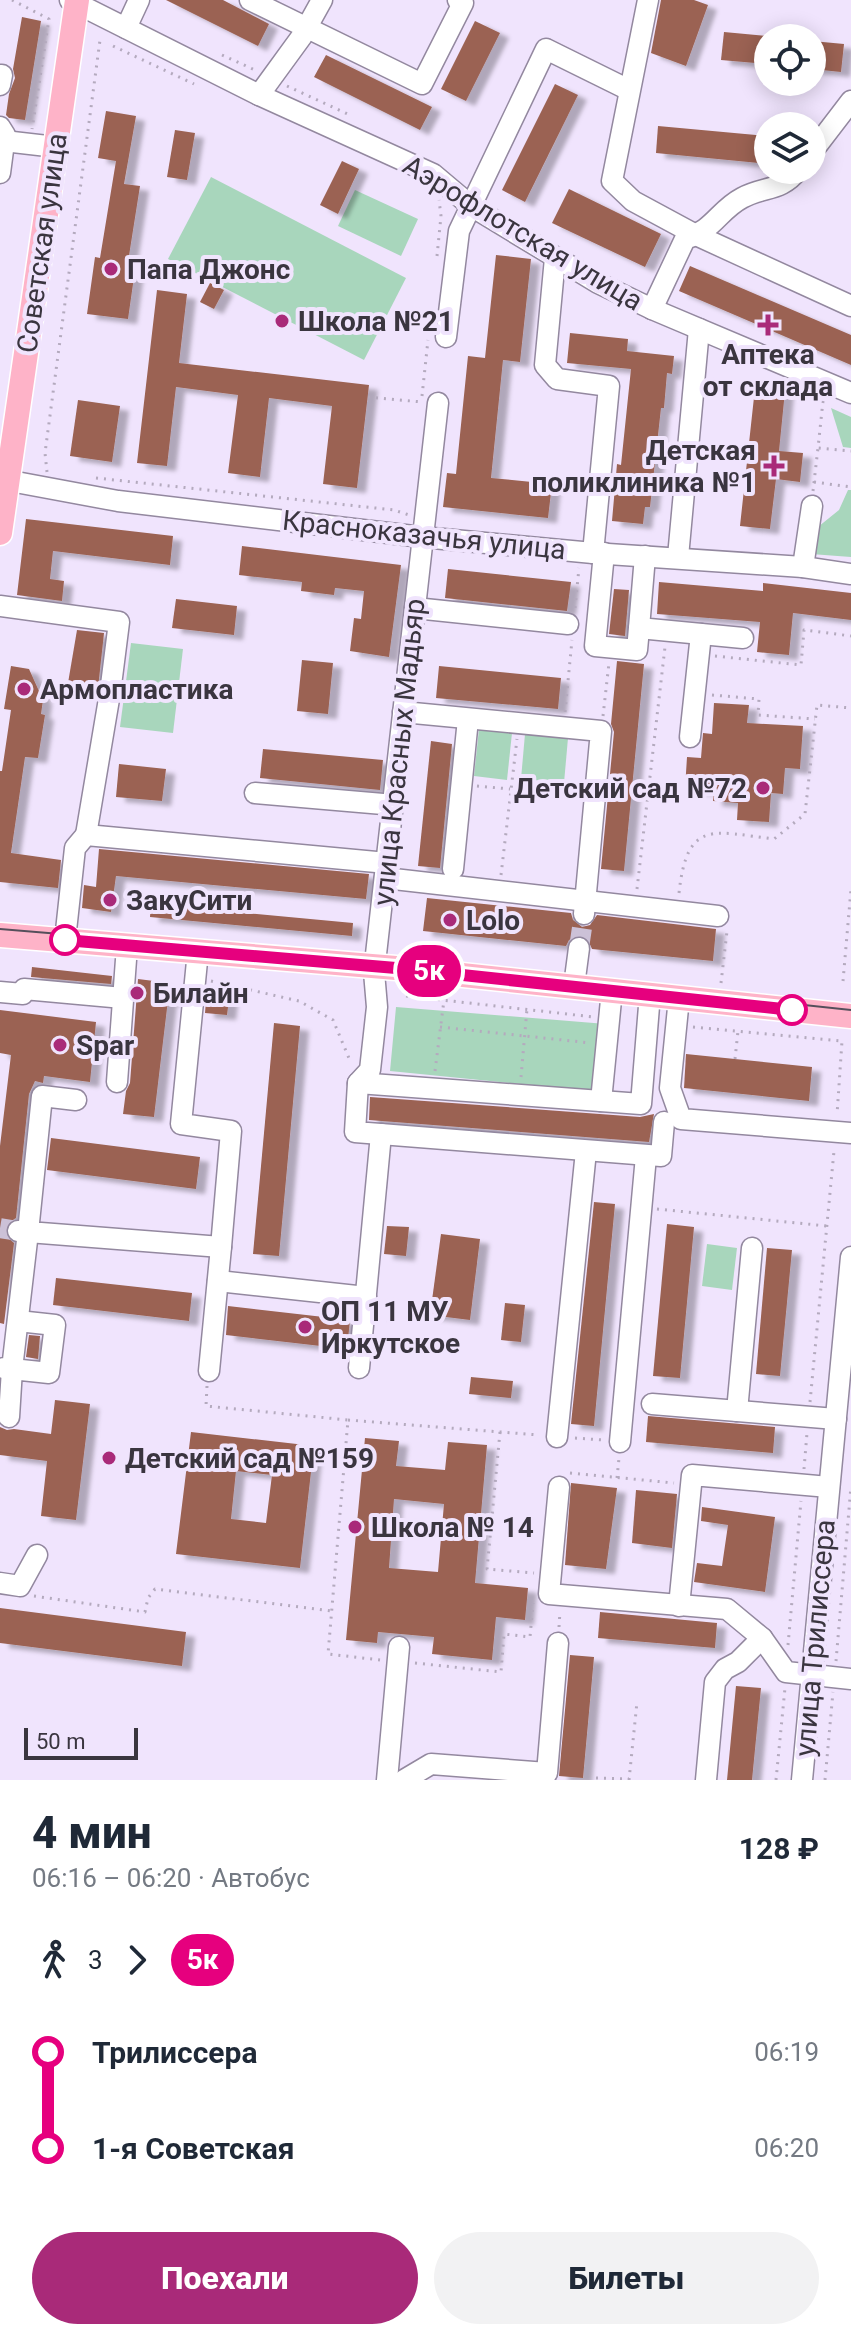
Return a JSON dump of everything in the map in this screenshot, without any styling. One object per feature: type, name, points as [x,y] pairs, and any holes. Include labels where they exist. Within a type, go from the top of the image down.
[{"type":"main road","name":"Советская улица","points":[[0,533],[4,480],[56,147],[74,1]]},
{"type":"main road","points":[[0,935],[375,966],[851,1016]]},
{"type":"street","points":[[126,28],[139,0]]},
{"type":"street","points":[[250,0],[422,84],[463,3],[458,0]]},
{"type":"street","points":[[259,95],[322,0]]},
{"type":"street","points":[[648,0],[612,181],[633,201],[696,235],[851,306]]},
{"type":"street","name":"Аэрофлотская улица","points":[[74,1],[259,95],[433,174],[471,206],[598,283],[851,393]]},
{"type":"street","points":[[437,339],[459,231],[546,49],[629,90]]},
{"type":"street","points":[[0,75],[0,85]]},
{"type":"street","points":[[826,134],[851,101]]},
{"type":"street","points":[[0,173],[2,134],[30,144],[56,147]]},
{"type":"street","points":[[652,309],[685,239],[707,230],[741,198],[783,184]]},
{"type":"street","points":[[555,258],[545,365],[557,379],[609,386],[592,556],[595,646],[637,650],[645,556]]},
{"type":"street","points":[[678,557],[699,329]]},
{"type":"street","name":"улица Красных Мадьяр","points":[[381,1134],[355,1132],[358,1083],[370,1070],[377,1007],[375,966],[422,537],[430,403]]},
{"type":"street","name":"Красноказачья улица","points":[[4,480],[118,501],[592,556],[678,557],[851,574]]},
{"type":"street","points":[[803,567],[812,506]]},
{"type":"street","points":[[0,606],[119,622],[86,835],[75,848],[65,940]]},
{"type":"street","points":[[415,608],[572,625]]},
{"type":"street","points":[[639,628],[667,631],[700,644],[743,638]]},
{"type":"street","points":[[690,737],[700,644]]},
{"type":"street","points":[[403,712],[601,731],[584,908]]},
{"type":"street","points":[[453,869],[468,719]]},
{"type":"street","points":[[255,793],[383,804]]},
{"type":"street","points":[[86,835],[386,870],[584,908],[635,907],[718,916]]},
{"type":"street","points":[[117,1082],[127,946]]},
{"type":"street","points":[[574,986],[579,948]]},
{"type":"street","points":[[198,951],[181,1124],[231,1131],[208,1380]]},
{"type":"street","points":[[0,992],[23,994],[24,989],[123,998]]},
{"type":"street","points":[[601,1101],[612,990]]},
{"type":"street","points":[[358,1083],[641,1104],[650,994]]},
{"type":"street","points":[[679,998],[670,1088],[681,1119],[851,1133]]},
{"type":"street","points":[[9,1417],[8,1369],[18,1321],[23,1231],[42,1096],[76,1100]]},
{"type":"street","points":[[359,1368],[381,1134],[661,1156],[664,1122]]},
{"type":"street","points":[[557,1437],[586,1151]]},
{"type":"street","points":[[620,1442],[646,1156]]},
{"type":"street","points":[[23,1231],[221,1247]]},
{"type":"street","points":[[737,1411],[752,1248]]},
{"type":"street","name":"улица Трилиссера","points":[[802,1780],[829,1487],[841,1466],[836,1419],[851,1257]]},
{"type":"street","points":[[218,1281],[366,1297]]},
{"type":"street","points":[[8,1369],[49,1373],[55,1325],[18,1321]]},
{"type":"street","points":[[652,1404],[836,1419]]},
{"type":"street","points":[[679,1606],[692,1475],[829,1487]]},
{"type":"street","points":[[559,1487],[545,1592],[727,1609],[762,1638],[786,1672],[843,1678]]},
{"type":"street","points":[[0,1583],[20,1586],[37,1555]]},
{"type":"street","points":[[706,1780],[715,1682],[725,1669],[738,1662],[762,1638]]},
{"type":"street","points":[[404,1780],[431,1764],[547,1773],[558,1643]]},
{"type":"street","points":[[387,1780],[398,1654]]},
{"type":"path","points":[[12,0],[49,19],[30,144]]},
{"type":"path","points":[[44,487],[47,472],[45,453],[100,40]]},
{"type":"path","points":[[436,262],[441,216],[438,195]]},
{"type":"path","points":[[368,397],[430,403],[437,339]]},
{"type":"path","points":[[812,506],[823,401]]},
{"type":"path","points":[[818,448],[851,451]]},
{"type":"path","points":[[94,477],[394,510],[403,514]]},
{"type":"path","points":[[814,482],[851,487]]},
{"type":"path","points":[[564,728],[572,625],[592,556]]},
{"type":"path","points":[[700,644],[801,665],[804,630],[851,636]]},
{"type":"path","points":[[635,907],[667,631]]},
{"type":"path","points":[[601,731],[610,647]]},
{"type":"path","points":[[695,693],[759,699],[758,715],[815,719]]},
{"type":"path","points":[[677,912],[682,866],[697,839],[712,832],[774,839],[805,814],[817,705],[851,708]]},
{"type":"path","points":[[499,892],[518,723]]},
{"type":"path","points":[[462,784],[511,789]]},
{"type":"path","points":[[843,981],[851,889]]},
{"type":"path","points":[[718,916],[728,918],[721,985]]},
{"type":"path","points":[[195,977],[299,1001],[333,1020],[358,1083]]},
{"type":"path","points":[[433,1088],[444,1000]]},
{"type":"path","points":[[519,1095],[527,1009]]},
{"type":"path","points":[[440,1027],[603,1044]]},
{"type":"path","points":[[735,1059],[738,1031]]},
{"type":"path","points":[[641,1207],[827,1226]]},
{"type":"path","points":[[208,1380],[206,1406],[620,1442]]},
{"type":"path","points":[[348,1420],[328,1654],[398,1654],[501,1672],[504,1634],[530,1637],[545,1592]]},
{"type":"path","points":[[500,1432],[487,1569],[536,1574],[545,1592],[558,1643]]},
{"type":"path","points":[[559,1487],[561,1472],[691,1485]]},
{"type":"path","points":[[825,1780],[843,1678],[851,1486]]},
{"type":"path","points":[[29,1596],[145,1612],[148,1598],[155,1589],[332,1611]]},
{"type":"path","points":[[596,1778],[629,1780],[637,1702]]},
{"type":"green space","points":[[211,177],[406,278],[364,360],[168,259]]},
{"type":"green space","points":[[355,190],[418,219],[401,256],[338,226]]},
{"type":"green space","points":[[831,408],[851,417],[851,448],[843,447]]},
{"type":"green space","points":[[848,490],[851,490],[851,557],[811,554],[813,531],[839,510]]},
{"type":"green space","points":[[131,643],[183,649],[173,733],[120,727]]},
{"type":"green space","points":[[479,729],[512,733],[507,780],[474,776]]},
{"type":"green space","points":[[525,734],[568,738],[564,783],[521,779]]},
{"type":"green space","points":[[396,1007],[606,1024],[600,1092],[390,1071]]},
{"type":"green space","points":[[707,1244],[737,1248],[732,1290],[702,1286]]},
{"type":"building","points":[[166,0],[223,0],[269,24],[258,46]]},
{"type":"building","points":[[661,0],[694,0],[708,5],[686,66],[651,53]]},
{"type":"building","points":[[22,17],[41,21],[25,120],[6,115],[15,78],[13,69]]},
{"type":"building","points":[[475,21],[500,33],[466,101],[441,89]]},
{"type":"building","points":[[724,32],[754,35],[754,63],[721,60]]},
{"type":"building","points":[[826,42],[844,44],[841,72],[826,70]]},
{"type":"building","points":[[326,55],[432,107],[420,130],[314,77]]},
{"type":"building","points":[[555,84],[578,95],[525,202],[502,190]]},
{"type":"building","points":[[106,111],[136,116],[124,184],[140,186],[128,262],[136,263],[128,319],[87,314],[95,257],[100,258],[116,161],[98,158]]},
{"type":"building","points":[[658,126],[754,135],[754,163],[656,153]]},
{"type":"building","points":[[175,130],[195,133],[187,180],[167,177]]},
{"type":"building","points":[[342,161],[359,169],[338,214],[320,205]]},
{"type":"building","points":[[569,189],[661,234],[645,267],[552,223]]},
{"type":"building","points":[[496,255],[531,259],[520,362],[503,360],[491,478],[552,484],[548,518],[443,507],[447,473],[456,474],[468,356],[485,358]]},
{"type":"building","points":[[690,266],[851,335],[851,365],[679,291]]},
{"type":"building","points":[[210,283],[224,290],[214,309],[200,302]]},
{"type":"building","points":[[157,290],[187,294],[179,363],[369,385],[357,488],[323,484],[332,406],[269,398],[260,477],[228,473],[238,395],[176,387],[167,466],[137,463]]},
{"type":"building","points":[[570,333],[628,339],[627,351],[674,356],[672,374],[667,373],[664,408],[661,408],[650,507],[645,507],[643,524],[612,521],[631,369],[567,363]]},
{"type":"building","name":"Детская поликлиника №1","points":[[755,388],[785,391],[779,451],[803,453],[800,482],[776,479],[770,529],[740,526]]},
{"type":"building","points":[[78,400],[120,406],[112,462],[70,456]]},
{"type":"building","points":[[26,519],[173,536],[170,565],[53,551],[50,579],[64,581],[62,601],[17,595]]},
{"type":"building","points":[[242,546],[401,565],[389,657],[350,651],[354,618],[361,619],[364,591],[335,588],[334,595],[301,591],[302,582],[239,575]]},
{"type":"building","points":[[448,569],[571,582],[567,611],[445,598]]},
{"type":"building","points":[[659,582],[763,591],[763,583],[851,593],[851,620],[793,613],[789,655],[757,652],[760,622],[657,614]]},
{"type":"building","points":[[614,589],[629,590],[625,636],[609,634]]},
{"type":"building","points":[[176,599],[237,606],[234,635],[172,628]]},
{"type":"building","points":[[77,630],[104,633],[98,688],[68,683]]},
{"type":"building","points":[[302,660],[333,663],[328,714],[297,711]]},
{"type":"building","points":[[617,661],[644,664],[624,871],[601,869],[614,732],[611,724]]},
{"type":"building","points":[[11,666],[29,669],[43,700],[41,714],[45,715],[38,758],[25,757],[11,853],[61,860],[58,888],[0,882],[0,771],[11,710],[4,709]]},
{"type":"building","points":[[439,666],[561,678],[558,709],[436,698]]},
{"type":"building","points":[[714,703],[749,705],[747,723],[803,726],[800,769],[785,768],[783,794],[771,793],[769,822],[737,820],[738,803],[713,801],[714,791],[685,789],[687,757],[701,758],[703,733],[712,734]]},
{"type":"building","points":[[431,741],[452,744],[440,868],[418,866]]},
{"type":"building","points":[[263,749],[383,760],[380,790],[260,778]]},
{"type":"building","points":[[119,764],[166,769],[162,801],[116,797]]},
{"type":"building","points":[[99,849],[369,874],[366,899],[116,876],[111,912],[82,908],[84,885],[96,887]]},
{"type":"building","points":[[427,898],[571,913],[573,920],[582,927],[590,925],[597,915],[716,929],[713,961],[592,949],[587,938],[580,935],[569,940],[566,946],[423,931]]},
{"type":"building","points":[[151,904],[353,923],[352,936],[150,917]]},
{"type":"building","points":[[32,967],[112,976],[111,984],[31,977]]},
{"type":"building","points":[[138,979],[162,982],[161,986],[181,987],[180,1001],[168,1000],[154,1117],[123,1114],[130,1083]]},
{"type":"building","points":[[207,989],[215,989],[218,997],[229,999],[227,1015],[205,1013]]},
{"type":"building","points":[[0,1010],[96,1022],[90,1082],[44,1076],[43,1083],[35,1081],[29,1094],[16,1218],[5,1229],[7,1237],[14,1243],[4,1324],[0,1323],[0,1146],[11,1055],[0,1053]]},
{"type":"building","points":[[274,1023],[300,1026],[279,1256],[253,1254]]},
{"type":"building","points":[[686,1054],[812,1067],[809,1101],[684,1088]]},
{"type":"building","points":[[370,1097],[640,1117],[654,1114],[649,1142],[369,1120]]},
{"type":"building","points":[[51,1138],[200,1157],[196,1189],[47,1170]]},
{"type":"building","points":[[594,1202],[615,1204],[594,1426],[571,1424]]},
{"type":"building","points":[[667,1224],[694,1227],[680,1378],[653,1376]]},
{"type":"building","points":[[387,1226],[409,1227],[406,1256],[384,1254]]},
{"type":"building","points":[[441,1234],[480,1239],[470,1320],[430,1315]]},
{"type":"building","points":[[767,1248],[792,1250],[780,1376],[756,1374]]},
{"type":"building","points":[[56,1278],[192,1293],[189,1321],[53,1305]]},
{"type":"building","points":[[505,1303],[525,1305],[521,1342],[501,1340]]},
{"type":"building","points":[[228,1306],[350,1320],[347,1349],[226,1335]]},
{"type":"building","points":[[29,1335],[40,1336],[38,1359],[26,1357]]},
{"type":"building","points":[[471,1377],[513,1381],[511,1398],[469,1394]]},
{"type":"building","points":[[55,1400],[90,1404],[76,1520],[41,1516],[47,1461],[0,1455],[0,1427],[51,1434]]},
{"type":"building","points":[[648,1416],[775,1427],[773,1453],[646,1442]]},
{"type":"building","points":[[191,1432],[314,1446],[300,1568],[176,1554]],"holes":[[[236,1471],[272,1475],[266,1523],[231,1519]]]},
{"type":"building","points":[[365,1438],[399,1441],[396,1466],[445,1470],[448,1442],[487,1445],[475,1583],[528,1588],[525,1620],[496,1617],[492,1660],[432,1654],[434,1637],[378,1632],[377,1643],[346,1640]],"holes":[[[394,1499],[444,1504],[438,1572],[389,1568]]]},
{"type":"building","points":[[571,1483],[617,1488],[606,1569],[565,1565]]},
{"type":"building","points":[[636,1490],[677,1494],[672,1548],[632,1543]]},
{"type":"building","points":[[702,1507],[775,1517],[765,1592],[694,1582],[697,1563],[722,1566],[728,1525],[701,1521]]},
{"type":"building","points":[[0,1608],[186,1632],[182,1666],[0,1643]]},
{"type":"building","points":[[600,1612],[717,1623],[715,1648],[598,1638]]},
{"type":"building","points":[[570,1655],[594,1657],[583,1778],[559,1776]]},
{"type":"building","points":[[736,1686],[761,1688],[752,1780],[727,1780]]},
{"type":"tunnel","points":[[579,948],[584,914]]},
{"type":"tunnel","points":[[0,1228],[18,1231]]},
{"type":"tram line","points":[[0,929],[397,962],[851,1010]]},
{"type":"bus line","name":"5к","points":[[65,940],[396,968],[792,1010]]},
{"type":"place","name":"Папа Джонс","points":[[111,269]]},
{"type":"place","name":"Школа №21","points":[[282,321]]},
{"type":"place","name":"Аптека от склада","points":[[768,325]]},
{"type":"place","name":"Детская поликлиника №1","points":[[774,466]]},
{"type":"place","name":"Армопластика","points":[[24,689]]},
{"type":"place","name":"Детский сад №72","points":[[763,788]]},
{"type":"place","name":"ЗакуСити","points":[[110,900]]},
{"type":"place","name":"Lolo","points":[[450,920]]},
{"type":"place","name":"Билайн","points":[[137,993]]},
{"type":"place","name":"Spar","points":[[60,1045]]},
{"type":"place","name":"ОП 11 МУ Иркутское","points":[[305,1327]]},
{"type":"place","name":"Детский сад №159","points":[[109,1458]]},
{"type":"place","name":"Школа № 14","points":[[355,1527]]}]
